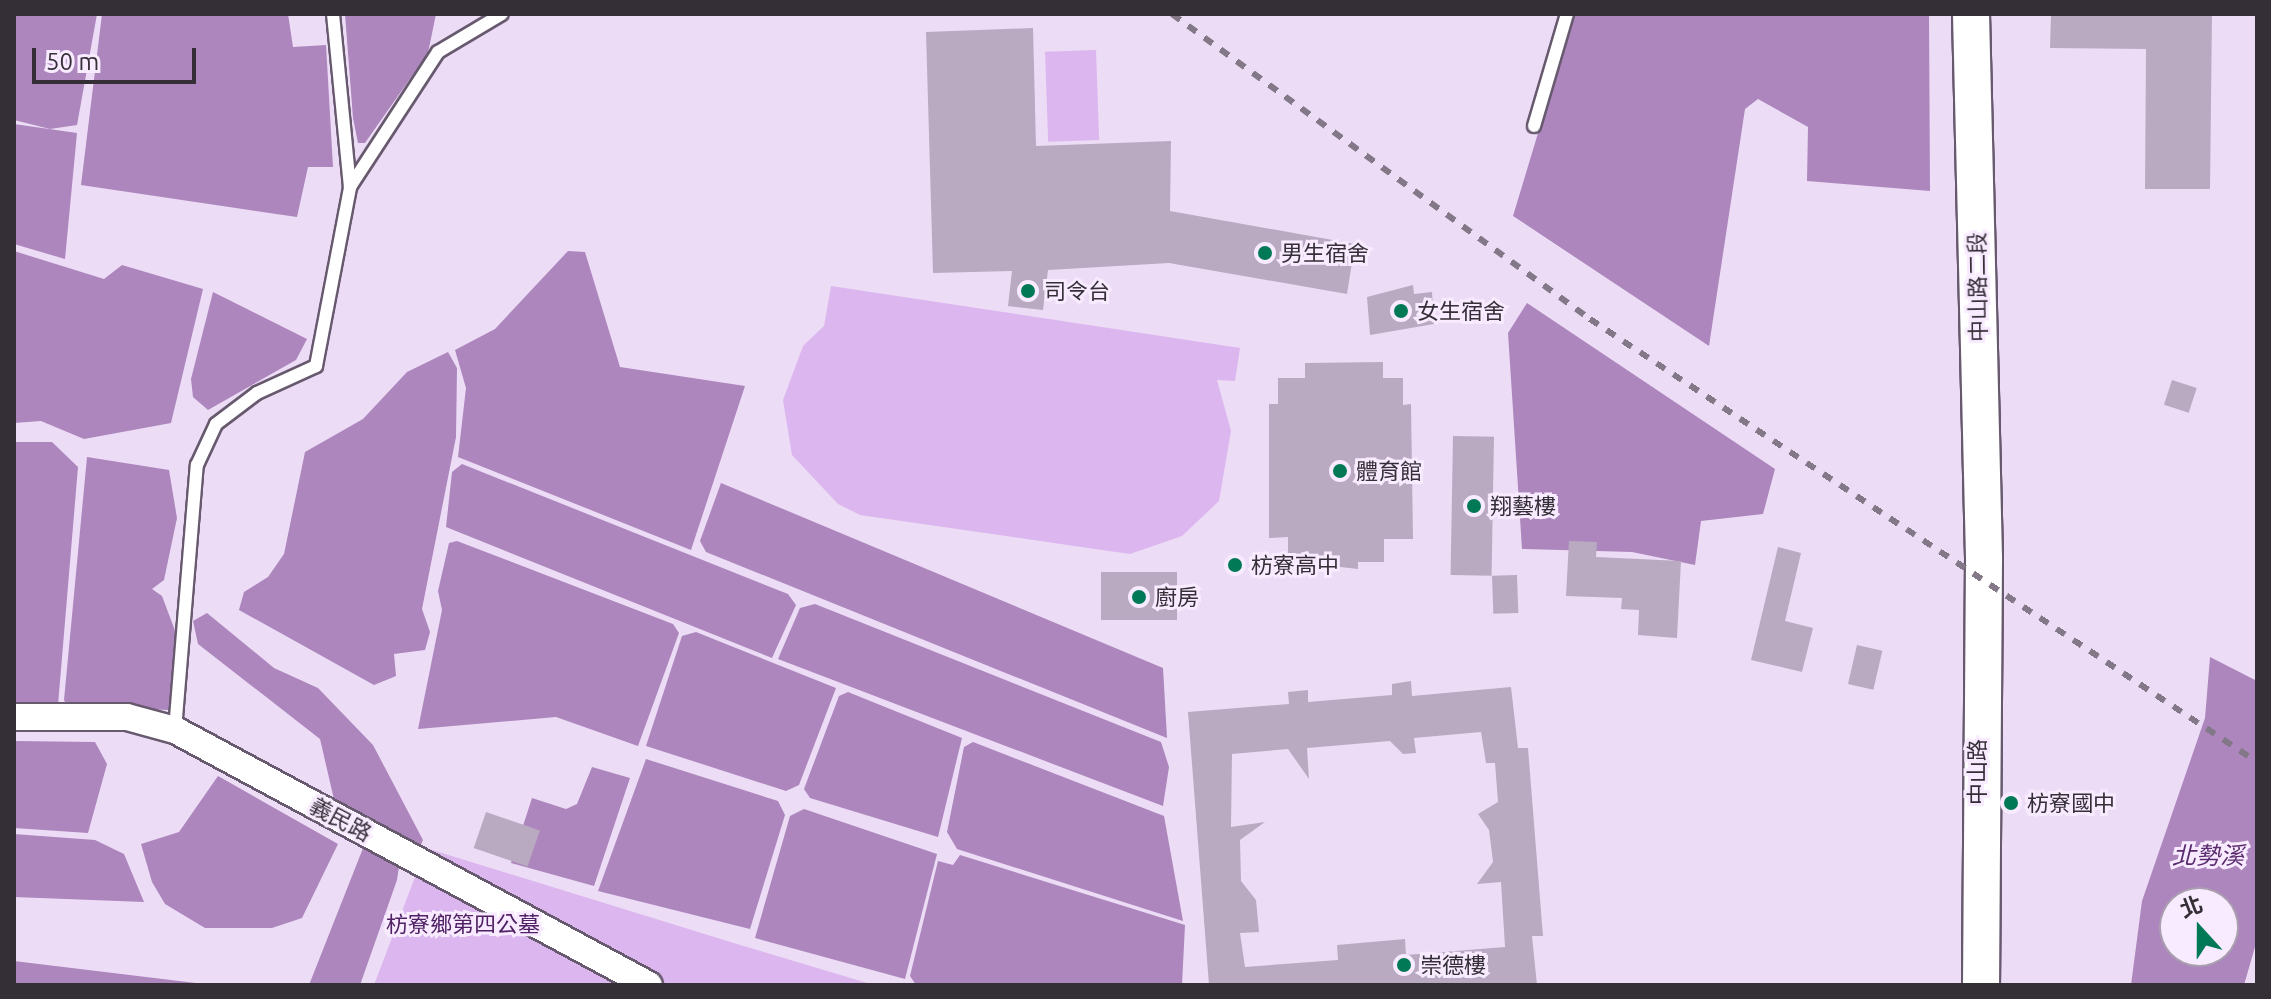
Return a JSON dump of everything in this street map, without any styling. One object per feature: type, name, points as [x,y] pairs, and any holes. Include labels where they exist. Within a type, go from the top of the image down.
[{"type":"street","name":"中山路二段","points":[[1971,14],[1984,559]]},
{"type":"street","name":"中山路","points":[[1981,985],[1984,559]]},
{"type":"street","name":"義民路","points":[[14,717],[127,717],[175,730],[649,985]]},
{"type":"lane","points":[[175,730],[197,465],[216,424],[257,393],[316,366],[350,187],[333,14]]},
{"type":"lane","points":[[350,187],[438,52],[502,14]]},
{"type":"lane","points":[[1534,126],[1567,14]]},
{"type":"green space","points":[[1096,50],[1099,140],[1048,142],[1045,52]]},
{"type":"green space","points":[[831,286],[1240,348],[1235,381],[1217,380],[1231,431],[1219,501],[1182,536],[1130,554],[860,515],[838,504],[792,455],[783,400],[803,346],[824,326]]},
{"type":"green space","name":"枋寮鄉第四公墓","points":[[426,848],[737,944],[874,985],[374,985]]},
{"type":"water","points":[[14,14],[97,14],[77,125],[50,129],[14,120]]},
{"type":"water","points":[[102,14],[288,14],[293,47],[326,45],[333,167],[308,167],[297,217],[81,185]]},
{"type":"water","points":[[345,14],[436,14],[428,53],[365,143],[358,143],[353,118]]},
{"type":"water","points":[[1574,14],[1929,14],[1930,191],[1807,181],[1808,127],[1758,99],[1745,109],[1709,346],[1513,216]]},
{"type":"water","points":[[14,124],[77,133],[65,259],[14,244]]},
{"type":"water","points":[[14,251],[104,279],[122,265],[203,289],[171,423],[84,439],[41,421],[14,423]]},
{"type":"water","points":[[568,251],[585,252],[620,367],[745,386],[691,550],[458,457],[466,388],[455,350],[495,329]]},
{"type":"water","points":[[213,292],[307,339],[296,360],[208,410],[193,397],[191,379]]},
{"type":"water","points":[[1527,303],[1775,469],[1763,514],[1701,521],[1695,565],[1632,552],[1522,549],[1508,333]]},
{"type":"water","points":[[448,352],[457,368],[456,437],[422,609],[430,632],[425,650],[394,654],[396,676],[374,685],[239,610],[244,592],[268,577],[284,554],[305,452],[363,419],[407,372]]},
{"type":"water","points":[[14,442],[52,442],[78,467],[58,705],[14,707]]},
{"type":"water","points":[[87,457],[169,470],[177,518],[164,580],[152,589],[162,596],[177,636],[169,710],[67,706],[64,700]]},
{"type":"water","points":[[462,464],[788,594],[796,605],[772,658],[446,527],[452,472]]},
{"type":"water","points":[[721,483],[1163,668],[1167,738],[706,552],[700,541]]},
{"type":"water","points":[[457,541],[673,624],[679,633],[638,746],[556,717],[418,729],[442,610],[438,591],[449,543]]},
{"type":"water","points":[[815,604],[1161,742],[1169,767],[1163,806],[778,659],[800,608]]},
{"type":"water","points":[[207,613],[274,668],[318,688],[373,745],[423,840],[417,854],[402,846],[397,880],[360,985],[309,985],[371,828],[336,808],[320,739],[198,644],[193,621]]},
{"type":"water","points":[[696,632],[836,688],[799,785],[786,791],[646,746],[682,636]]},
{"type":"water","name":"北勢溪","points":[[2210,657],[2257,681],[2257,940],[2244,985],[2131,985],[2142,901],[2205,718]]},
{"type":"water","points":[[848,692],[962,738],[938,837],[810,798],[804,789],[839,696]]},
{"type":"water","points":[[14,741],[95,742],[107,764],[88,833],[14,828]]},
{"type":"water","points":[[973,742],[1164,816],[1183,921],[957,849],[947,832],[964,747]]},
{"type":"water","points":[[646,759],[778,801],[785,815],[750,929],[598,891]]},
{"type":"water","points":[[592,767],[630,778],[594,886],[511,863],[532,798],[566,809],[577,804]]},
{"type":"water","points":[[218,776],[338,844],[302,918],[272,928],[205,928],[165,904],[152,882],[141,844],[179,832]]},
{"type":"water","points":[[804,809],[937,854],[905,979],[755,938],[790,816]]},
{"type":"water","points":[[14,834],[95,840],[124,854],[144,902],[14,897]]},
{"type":"water","points":[[960,855],[1185,925],[1182,985],[916,985],[910,976],[938,861],[953,865]]},
{"type":"water","points":[[14,961],[212,985],[14,985]]},
{"type":"building","points":[[2051,14],[2212,14],[2210,189],[2145,189],[2146,49],[2050,48]]},
{"type":"building","points":[[1033,28],[1036,146],[1171,141],[1170,211],[1355,244],[1347,294],[1169,263],[1048,270],[1043,310],[1008,306],[1012,271],[933,273],[926,32]]},
{"type":"building","name":"女生宿舍","points":[[1413,285],[1414,294],[1432,292],[1434,324],[1370,335],[1367,297]]},
{"type":"building","name":"體育館","points":[[1383,362],[1383,378],[1403,378],[1403,405],[1411,404],[1413,539],[1384,539],[1384,562],[1358,562],[1358,569],[1288,561],[1288,537],[1269,538],[1269,404],[1278,404],[1278,378],[1305,378],[1305,363]]},
{"type":"building","points":[[2172,380],[2197,388],[2189,413],[2164,405]]},
{"type":"building","name":"翔藝樓","points":[[1453,436],[1494,437],[1492,576],[1451,575]]},
{"type":"building","points":[[1569,541],[1597,542],[1596,557],[1681,561],[1677,638],[1638,635],[1639,610],[1621,609],[1622,598],[1566,596]]},
{"type":"building","points":[[1778,547],[1801,553],[1785,621],[1813,628],[1802,672],[1751,660]]},
{"type":"building","name":"廚房","points":[[1101,572],[1177,572],[1177,620],[1101,620]]},
{"type":"building","points":[[1517,575],[1518,613],[1493,614],[1492,576]]},
{"type":"building","points":[[1857,645],[1882,651],[1873,690],[1848,684]]},
{"type":"building","points":[[1411,681],[1412,696],[1511,687],[1518,748],[1528,748],[1543,936],[1532,936],[1537,985],[1209,985],[1188,712],[1289,704],[1288,692],[1308,690],[1308,702],[1392,695],[1392,684]],"holes":[[[1481,732],[1486,763],[1495,763],[1498,802],[1478,814],[1489,830],[1493,862],[1477,884],[1501,882],[1505,947],[1406,955],[1405,939],[1337,945],[1338,960],[1245,967],[1240,933],[1259,932],[1256,900],[1241,881],[1240,840],[1265,822],[1231,827],[1232,754],[1288,749],[1309,779],[1307,748],[1390,741],[1403,754],[1416,753],[1414,738]]]},
{"type":"building","points":[[486,812],[540,831],[528,866],[474,848]]},
{"type":"railway","points":[[1172,14],[1590,319],[2257,762]]},
{"type":"place","name":"男生宿舍","points":[[1265,253]]},
{"type":"place","name":"司令台","points":[[1028,291]]},
{"type":"place","name":"女生宿舍","points":[[1401,311]]},
{"type":"place","name":"體育館","points":[[1340,471]]},
{"type":"place","name":"翔藝樓","points":[[1474,506]]},
{"type":"place","name":"枋寮高中","points":[[1235,565]]},
{"type":"place","name":"廚房","points":[[1139,597]]},
{"type":"place","name":"枋寮國中","points":[[2011,803]]},
{"type":"place","name":"崇德樓","points":[[1404,965]]}]
